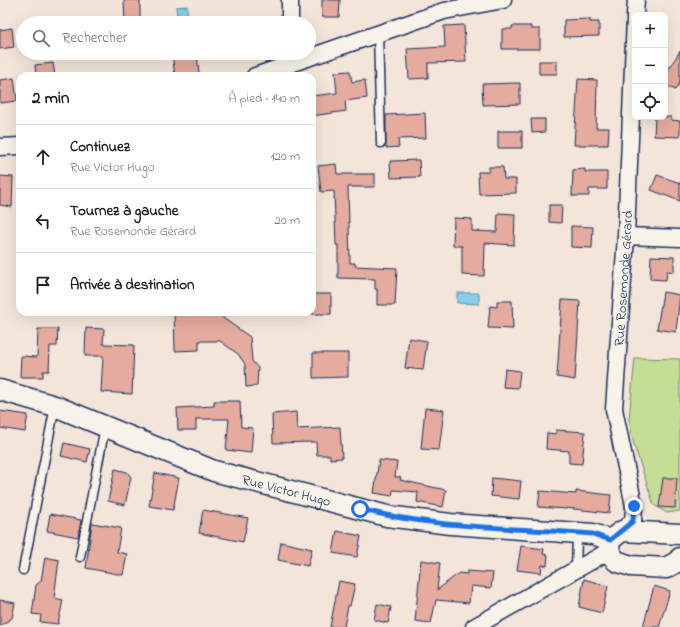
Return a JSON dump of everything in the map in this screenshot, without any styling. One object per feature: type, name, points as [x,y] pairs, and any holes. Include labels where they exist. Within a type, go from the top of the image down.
[{"type":"street","points":[[290,0],[290,16]]},
{"type":"street","points":[[316,50],[378,33],[444,10],[503,0]]},
{"type":"street","points":[[635,12],[636,0]]},
{"type":"street","name":"Rue Rosemonde Gérard","points":[[614,541],[633,521],[634,506],[614,409],[626,236],[634,48]]},
{"type":"street","points":[[263,72],[285,60]]},
{"type":"street","points":[[0,147],[16,146]]},
{"type":"street","points":[[626,236],[680,238]]},
{"type":"street","name":"Rue Victor Hugo","points":[[0,390],[55,406],[214,471],[387,516],[450,524],[593,534],[614,541]]},
{"type":"street","points":[[474,627],[576,570],[614,541],[679,536]]},
{"type":"street","points":[[614,541],[616,561],[631,566],[666,568],[680,559]]},
{"type":"lane","points":[[378,33],[380,143]]},
{"type":"lane","points":[[23,570],[55,406]]},
{"type":"lane","points":[[80,557],[105,426]]},
{"type":"lane","points":[[570,532],[577,538],[576,570]]},
{"type":"green space","points":[[635,358],[680,359],[680,511],[667,513],[654,505],[634,445],[629,419]]},
{"type":"water","points":[[187,6],[188,16],[177,16],[176,7]]},
{"type":"water","points":[[457,293],[479,293],[479,304],[457,303]]},
{"type":"building","points":[[124,0],[140,0],[140,16],[125,16]]},
{"type":"building","points":[[322,0],[340,0],[339,17],[322,17]]},
{"type":"building","points":[[590,19],[590,22],[599,22],[599,36],[564,37],[564,20]]},
{"type":"building","points":[[464,25],[466,62],[428,63],[428,78],[409,79],[407,49],[445,47],[444,26]]},
{"type":"building","points":[[512,26],[531,26],[531,29],[540,29],[540,49],[502,49],[502,29],[512,29]]},
{"type":"building","points":[[12,28],[14,47],[0,49],[0,30]]},
{"type":"building","points":[[680,51],[680,83],[675,90],[668,86],[668,70]]},
{"type":"building","points":[[173,60],[198,60],[199,72],[174,72]]},
{"type":"building","points":[[539,61],[557,61],[557,74],[539,74]]},
{"type":"building","points":[[53,63],[54,72],[36,72],[35,65]]},
{"type":"building","points":[[350,71],[352,82],[365,80],[367,98],[345,101],[346,111],[316,115],[316,96],[337,93],[335,72]]},
{"type":"building","points":[[14,78],[16,101],[0,103],[0,80]]},
{"type":"building","points":[[578,79],[597,80],[596,128],[609,128],[608,145],[574,145]]},
{"type":"building","points":[[520,83],[520,104],[483,105],[482,84]]},
{"type":"building","points":[[425,113],[426,138],[398,139],[399,147],[386,148],[386,115]]},
{"type":"building","points":[[668,117],[671,117],[671,120],[680,121],[680,137],[654,136],[655,120],[668,120]]},
{"type":"building","points":[[531,119],[545,119],[545,132],[532,133]]},
{"type":"building","points":[[498,131],[522,131],[522,148],[498,148]]},
{"type":"building","points":[[419,160],[420,177],[391,178],[390,161]]},
{"type":"building","points":[[336,164],[337,174],[375,174],[375,187],[348,187],[350,263],[355,263],[355,266],[397,268],[395,305],[377,305],[377,289],[375,289],[375,279],[338,278],[338,245],[336,245],[334,191],[321,192],[318,166]]},
{"type":"building","points":[[489,167],[503,167],[504,179],[516,179],[516,193],[479,194],[478,172],[489,172]]},
{"type":"building","points":[[585,169],[585,172],[607,172],[607,189],[589,189],[589,196],[572,196],[573,170]]},
{"type":"building","points":[[657,175],[680,183],[680,201],[651,190]]},
{"type":"building","points":[[0,176],[13,177],[12,207],[0,205]]},
{"type":"building","points":[[549,205],[562,205],[561,223],[549,222]]},
{"type":"building","points":[[498,213],[515,214],[514,245],[485,243],[484,276],[462,275],[462,246],[453,246],[454,218],[472,219],[472,231],[497,232]]},
{"type":"building","points":[[571,226],[593,227],[592,248],[571,247]]},
{"type":"building","points":[[651,256],[674,257],[674,272],[667,271],[666,280],[650,279]]},
{"type":"building","points":[[663,292],[680,295],[676,332],[657,329]]},
{"type":"building","points":[[316,294],[331,294],[331,314],[316,314]]},
{"type":"building","points":[[562,300],[580,301],[575,380],[557,377]]},
{"type":"building","points":[[497,301],[512,301],[513,329],[488,328],[490,306],[497,307]]},
{"type":"building","points":[[174,316],[223,316],[223,318],[250,337],[252,361],[258,368],[257,386],[246,387],[245,364],[238,354],[220,341],[199,341],[199,350],[175,351]]},
{"type":"building","points":[[86,328],[104,329],[103,344],[134,345],[132,394],[101,392],[103,356],[85,356]]},
{"type":"building","points":[[38,329],[58,329],[57,346],[50,346],[49,371],[43,371],[43,377],[20,377],[21,356],[37,357]]},
{"type":"building","points":[[409,338],[427,341],[423,370],[405,368]]},
{"type":"building","points":[[313,353],[348,353],[348,377],[313,378]]},
{"type":"building","points":[[505,369],[520,371],[518,388],[503,387]]},
{"type":"building","points":[[214,401],[240,401],[241,427],[253,428],[251,453],[226,450],[229,419],[196,419],[196,430],[178,430],[177,408],[214,406]]},
{"type":"building","points":[[425,408],[444,410],[439,450],[421,449]]},
{"type":"building","points":[[0,411],[28,415],[25,432],[0,428]]},
{"type":"building","points":[[296,412],[297,429],[340,427],[342,458],[330,459],[330,455],[317,455],[316,442],[273,443],[272,414]]},
{"type":"building","points":[[556,430],[585,432],[582,464],[569,463],[569,451],[546,449],[547,433],[556,434]]},
{"type":"building","points":[[64,443],[90,449],[87,462],[61,456]]},
{"type":"building","points":[[379,460],[397,462],[395,477],[401,477],[400,480],[446,490],[443,507],[417,502],[418,492],[393,490],[392,496],[374,493]]},
{"type":"building","points":[[115,469],[127,472],[131,477],[125,505],[108,501]]},
{"type":"building","points":[[155,473],[179,478],[173,510],[149,506]]},
{"type":"building","points":[[492,478],[521,481],[519,499],[491,496]]},
{"type":"building","points":[[663,478],[677,478],[675,508],[659,507]]},
{"type":"building","points":[[540,491],[576,494],[576,491],[611,495],[609,513],[566,508],[538,507]]},
{"type":"building","points":[[203,510],[248,518],[243,542],[199,533]]},
{"type":"building","points":[[50,514],[81,520],[78,537],[47,531]]},
{"type":"building","points":[[92,523],[121,528],[117,552],[127,554],[123,575],[86,568]]},
{"type":"building","points":[[337,531],[361,536],[357,557],[333,553]]},
{"type":"building","points":[[281,542],[312,549],[308,566],[278,560]]},
{"type":"building","points":[[521,546],[544,549],[543,554],[548,555],[547,566],[542,565],[541,573],[517,570]]},
{"type":"building","points":[[45,557],[59,560],[54,598],[63,600],[58,624],[40,622],[41,615],[32,614],[36,585],[41,581]]},
{"type":"building","points":[[421,560],[440,563],[437,590],[459,573],[467,574],[467,571],[493,573],[491,588],[471,586],[469,603],[436,600],[431,623],[415,621]]},
{"type":"building","points":[[584,579],[608,586],[602,613],[579,607]]},
{"type":"building","points":[[339,581],[355,584],[350,606],[348,606],[344,627],[330,627]]},
{"type":"building","points":[[654,586],[670,591],[659,627],[643,627]]},
{"type":"building","points":[[0,600],[15,603],[12,618],[0,626]]},
{"type":"building","points":[[377,604],[391,607],[388,623],[374,620]]},
{"type":"route","points":[[360,509],[387,516],[450,524],[593,534],[610,540],[633,521],[634,506]]}]
